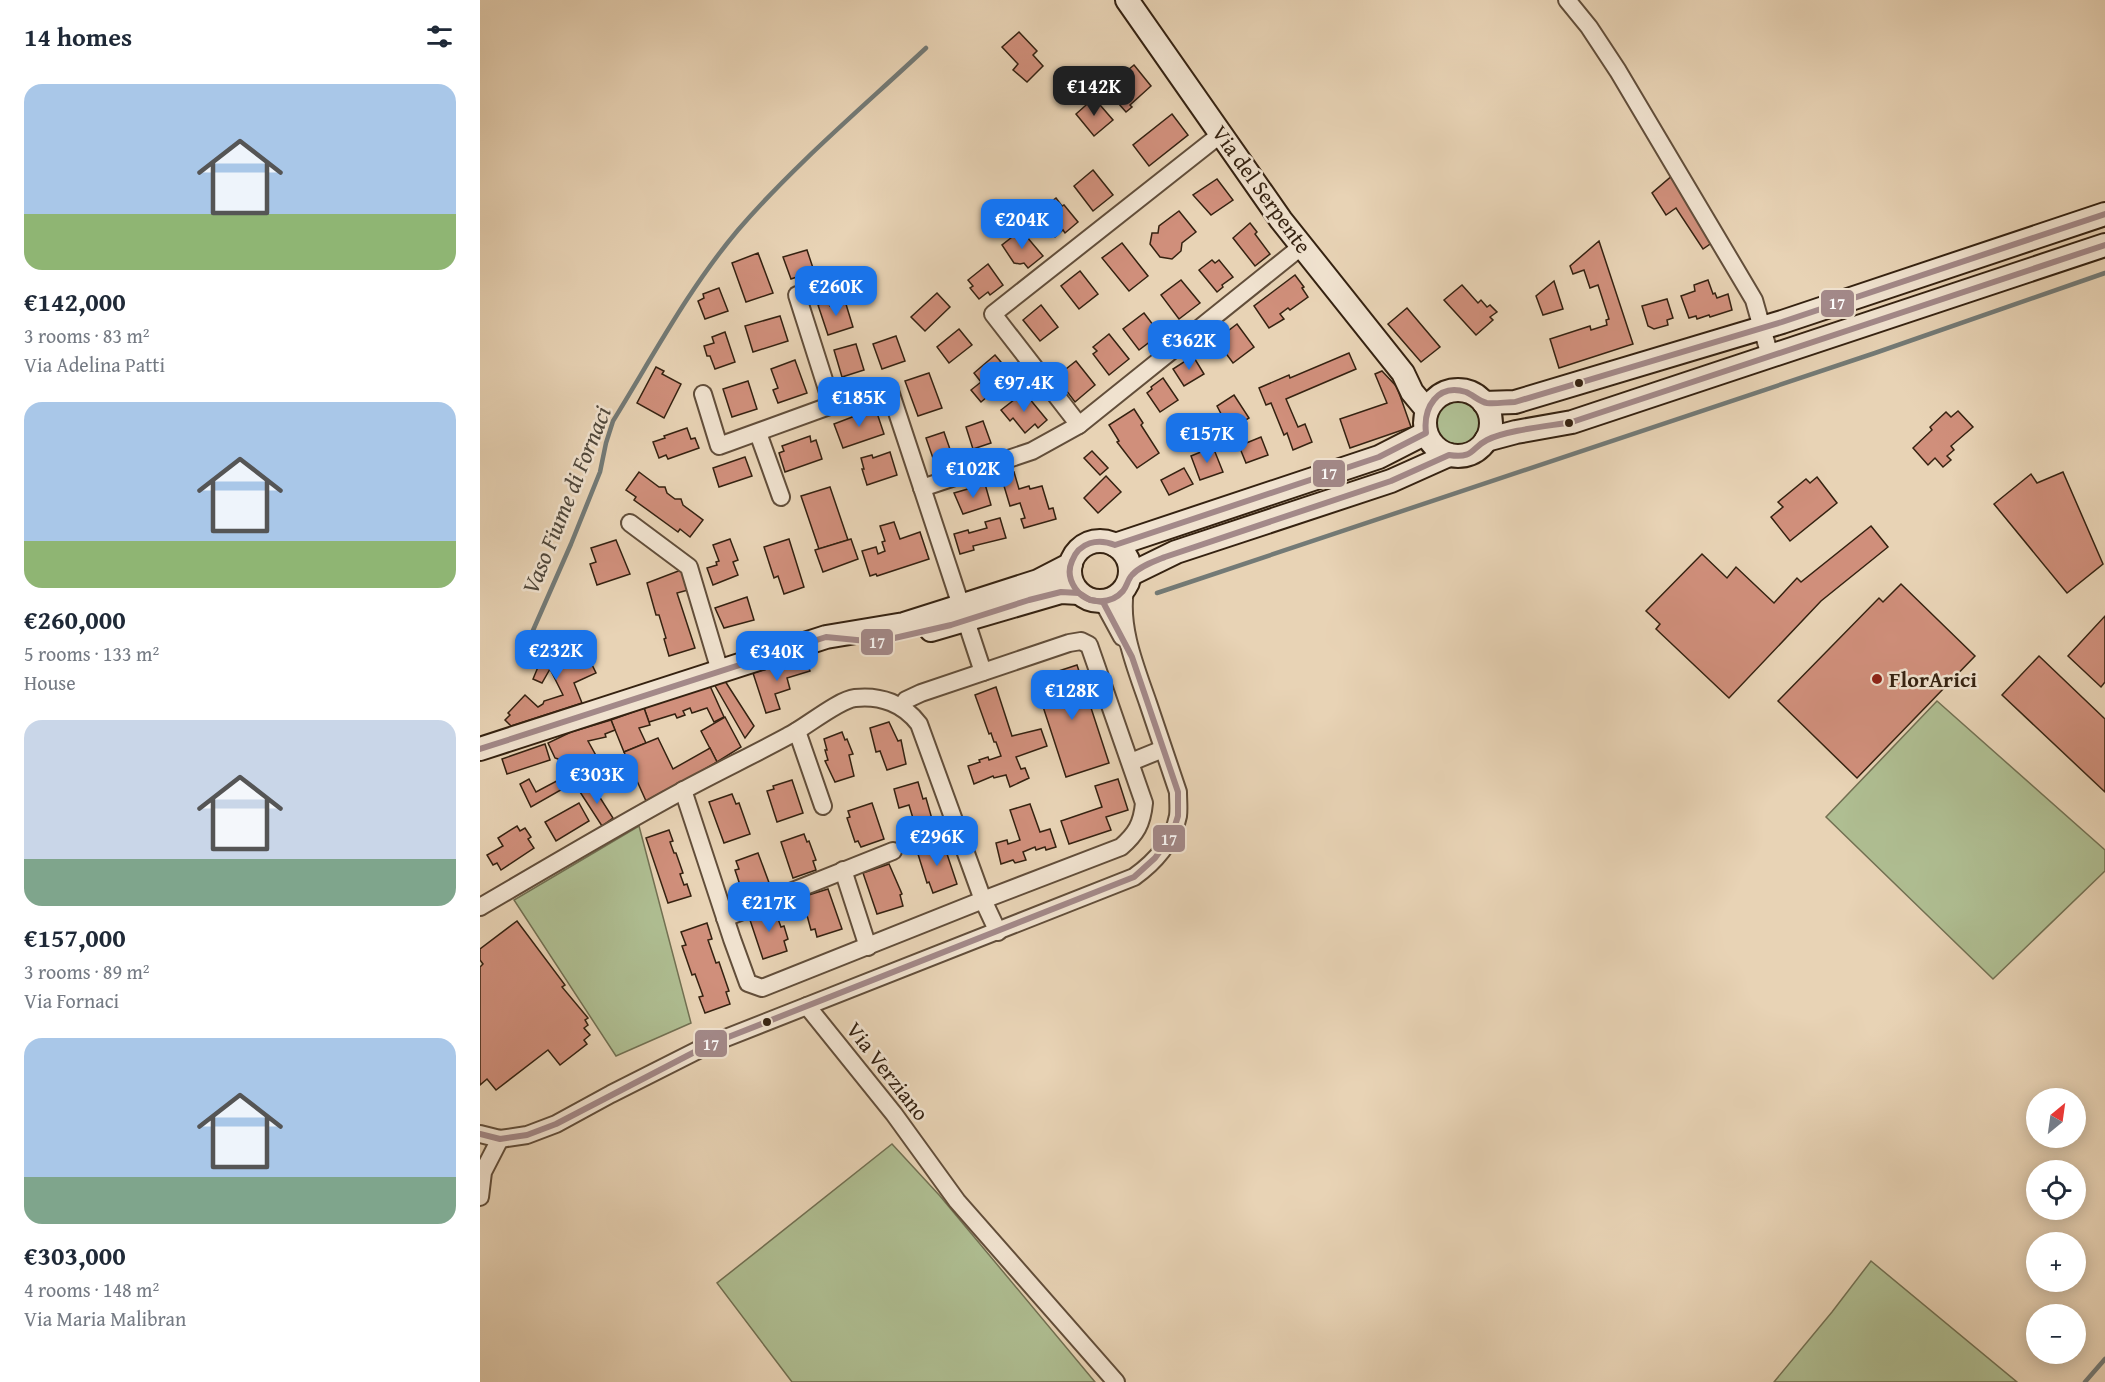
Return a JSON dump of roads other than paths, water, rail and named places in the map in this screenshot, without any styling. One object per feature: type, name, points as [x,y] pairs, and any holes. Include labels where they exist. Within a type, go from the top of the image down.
[{"type":"street","name":"Via del Serpente","points":[[1127,0],[1281,220],[1403,373],[1434,402]]},
{"type":"street","points":[[1567,0],[1589,27],[1618,71],[1754,300],[1770,357]]},
{"type":"street","points":[[1079,425],[993,314],[1221,134]]},
{"type":"street","points":[[1484,403],[1515,402],[1762,327],[2105,214]]},
{"type":"street","points":[[2019,242],[2026,272]]},
{"type":"street","points":[[1486,440],[1491,420],[1484,403],[1466,390],[1452,390],[1434,402],[1424,420],[1426,433],[1437,449],[1456,456],[1472,453],[1486,440],[1572,422],[2105,245]]},
{"type":"street","points":[[922,488],[1032,451],[1079,425],[1302,246]]},
{"type":"street","points":[[797,295],[832,405]]},
{"type":"street","points":[[704,394],[719,446],[832,405],[890,388],[983,672]]},
{"type":"street","points":[[758,433],[781,497]]},
{"type":"street","points":[[1115,545],[1379,457],[1426,433]]},
{"type":"street","points":[[480,1134],[500,1139],[526,1136],[556,1124],[708,1045],[1134,877],[1160,854],[1169,838],[1178,816],[1178,792],[1132,657],[1123,600],[1128,582],[1131,567],[1126,554],[1115,545],[1099,541],[1088,543],[1079,550],[1071,564],[1071,580],[1079,593],[1090,600],[1103,602],[1119,596],[1128,582],[1176,552],[1391,481],[1449,455]]},
{"type":"street","points":[[630,523],[689,567],[720,671]]},
{"type":"street","points":[[965,612],[1038,581],[1071,564]]},
{"type":"street","points":[[480,749],[826,637],[904,624],[1061,592],[1079,593]]},
{"type":"street","points":[[1103,602],[1132,657]]},
{"type":"street","points":[[683,790],[748,983],[762,988],[1121,848],[1134,836],[1142,821],[1144,803],[1131,762],[1089,645],[1081,641],[921,693],[906,700],[902,707]]},
{"type":"street","points":[[480,907],[683,790],[797,731],[847,700],[873,698],[891,701],[902,707],[911,713],[920,724],[983,900],[998,932]]},
{"type":"street","points":[[797,731],[823,806]]},
{"type":"street","points":[[1131,762],[1163,749]]},
{"type":"street","points":[[725,918],[893,851]]},
{"type":"street","points":[[843,870],[868,947]]},
{"type":"street","name":"Via Verziano","points":[[807,1006],[894,1114],[957,1201],[1116,1382]]},
{"type":"street","points":[[480,1197],[483,1172],[500,1139]]},
{"type":"waterway","name":"Vaso Fiume di Fornaci","points":[[527,644],[600,472],[613,421],[703,275],[738,230],[806,159],[926,48]]},
{"type":"waterway","points":[[1157,593],[1875,353],[2105,273]]},
{"type":"waterway","points":[[2085,1382],[2105,1359]]},
{"type":"place","name":"FlorArici","points":[[1877,679]]}]
